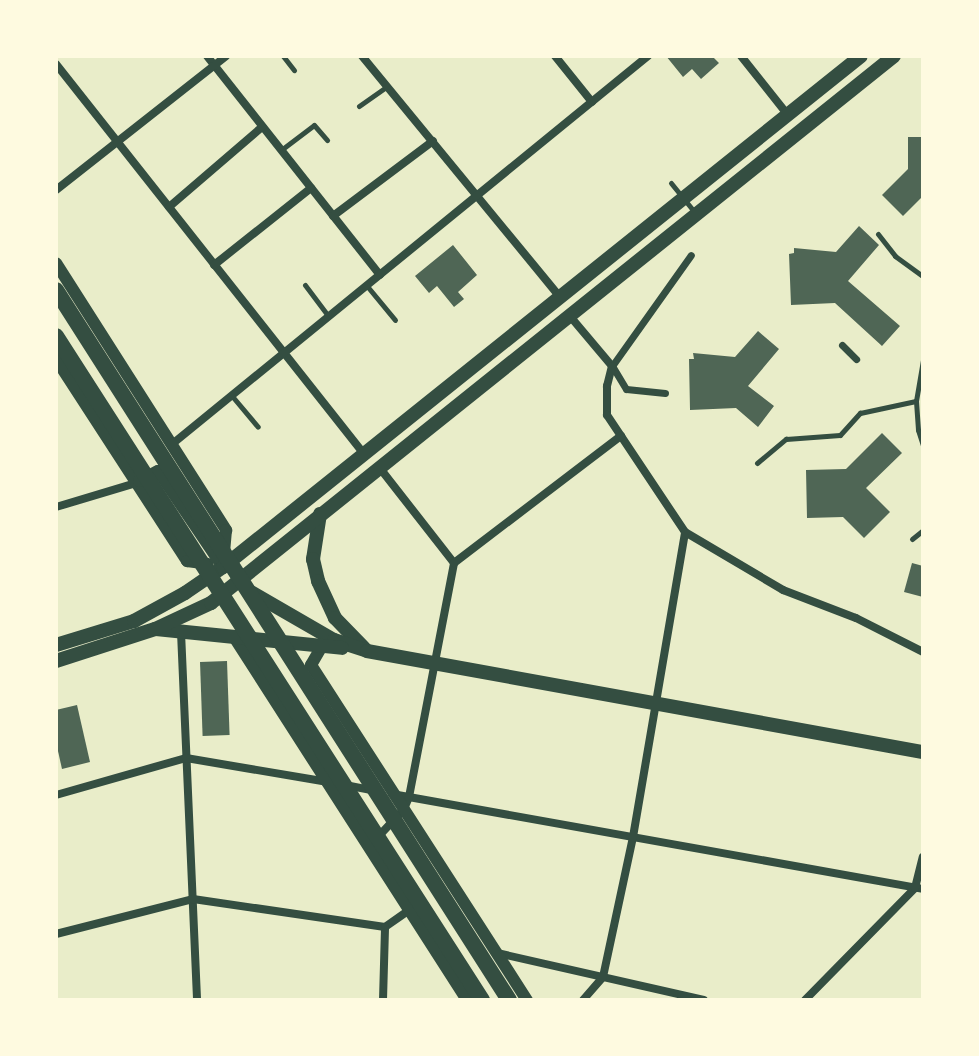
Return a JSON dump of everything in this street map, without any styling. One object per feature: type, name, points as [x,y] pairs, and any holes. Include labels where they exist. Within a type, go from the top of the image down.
[{"type":"highway","points":[[56,290],[509,1000]]},
{"type":"highway","points":[[56,336],[482,1000]]},
{"type":"main road","points":[[56,661],[155,629],[201,608],[237,584],[378,466],[894,56]]},
{"type":"main road","points":[[56,645],[134,621],[185,593],[223,567],[856,58]]},
{"type":"main road","points":[[321,512],[315,529],[313,559],[318,581],[335,618],[367,651]]},
{"type":"main road","points":[[223,567],[237,584],[302,624],[334,640],[367,651]]},
{"type":"main road","points":[[155,629],[367,651],[656,706],[923,752]]},
{"type":"street","points":[[207,56],[380,275]]},
{"type":"street","points":[[56,190],[226,56]]},
{"type":"street","points":[[362,56],[560,297]]},
{"type":"street","points":[[555,56],[592,102]]},
{"type":"street","points":[[171,445],[648,56]]},
{"type":"street","points":[[741,56],[788,115]]},
{"type":"street","points":[[56,64],[363,453]]},
{"type":"street","points":[[169,207],[262,127]]},
{"type":"street","points":[[333,216],[433,141]]},
{"type":"street","points":[[214,265],[311,188]]},
{"type":"street","points":[[691,255],[612,366],[607,386],[607,415],[685,532],[783,590],[856,618],[923,652]]},
{"type":"street","points":[[56,263],[226,530],[223,567]]},
{"type":"street","points":[[569,315],[612,366],[626,389],[665,393]]},
{"type":"street","points":[[842,345],[856,359]]},
{"type":"street","points":[[56,359],[187,561],[223,567]]},
{"type":"street","points":[[368,848],[406,803],[454,563],[621,436]]},
{"type":"street","points":[[378,466],[454,563]]},
{"type":"street","points":[[56,507],[136,483],[158,471],[223,567]]},
{"type":"street","points":[[583,1000],[603,977],[633,837],[685,532]]},
{"type":"street","points":[[181,632],[197,1000]]},
{"type":"street","points":[[234,637],[467,1000]]},
{"type":"street","points":[[322,646],[311,665],[395,795],[406,803],[527,1000]]},
{"type":"street","points":[[56,795],[186,758],[395,795]]},
{"type":"street","points":[[406,803],[633,837],[919,888]]},
{"type":"street","points":[[805,1000],[919,888],[923,857]]},
{"type":"street","points":[[56,934],[193,899],[385,927],[409,910]]},
{"type":"street","points":[[383,1000],[385,927]]},
{"type":"street","points":[[426,937],[704,1000]]},
{"type":"lane","points":[[283,56],[294,70]]},
{"type":"lane","points":[[56,81],[66,77]]},
{"type":"lane","points":[[359,106],[386,87]]},
{"type":"lane","points":[[281,150],[314,125],[327,140]]},
{"type":"lane","points":[[671,183],[696,214]]},
{"type":"lane","points":[[878,234],[895,256],[923,276]]},
{"type":"lane","points":[[305,285],[328,317]]},
{"type":"lane","points":[[367,286],[395,320]]},
{"type":"lane","points":[[923,360],[916,401],[918,430],[923,445]]},
{"type":"lane","points":[[232,396],[258,427]]},
{"type":"lane","points":[[757,463],[786,439],[840,435],[860,413],[916,401]]},
{"type":"lane","points":[[912,539],[923,530]]},
{"type":"building","points":[[666,56],[712,56],[719,63],[701,79],[692,69],[683,77]]},
{"type":"building","points":[[908,137],[923,137],[923,196],[903,216],[882,195],[908,169]]},
{"type":"building","points":[[859,226],[879,245],[848,281],[900,326],[882,346],[835,303],[791,305],[789,254],[794,253],[794,248],[836,252]]},
{"type":"building","points":[[453,245],[477,275],[458,292],[464,299],[454,307],[437,286],[429,293],[415,276]]},
{"type":"building","points":[[758,331],[779,349],[748,386],[774,406],[758,427],[736,408],[690,410],[689,359],[694,359],[693,353],[735,357]]},
{"type":"building","points":[[882,433],[902,453],[866,488],[890,512],[864,538],[843,517],[807,518],[806,470],[846,469]]},
{"type":"building","points":[[912,563],[923,566],[923,597],[904,592]]},
{"type":"building","points":[[227,661],[230,735],[203,736],[200,662]]},
{"type":"building","points":[[77,705],[90,762],[62,769],[56,742],[56,710]]}]
